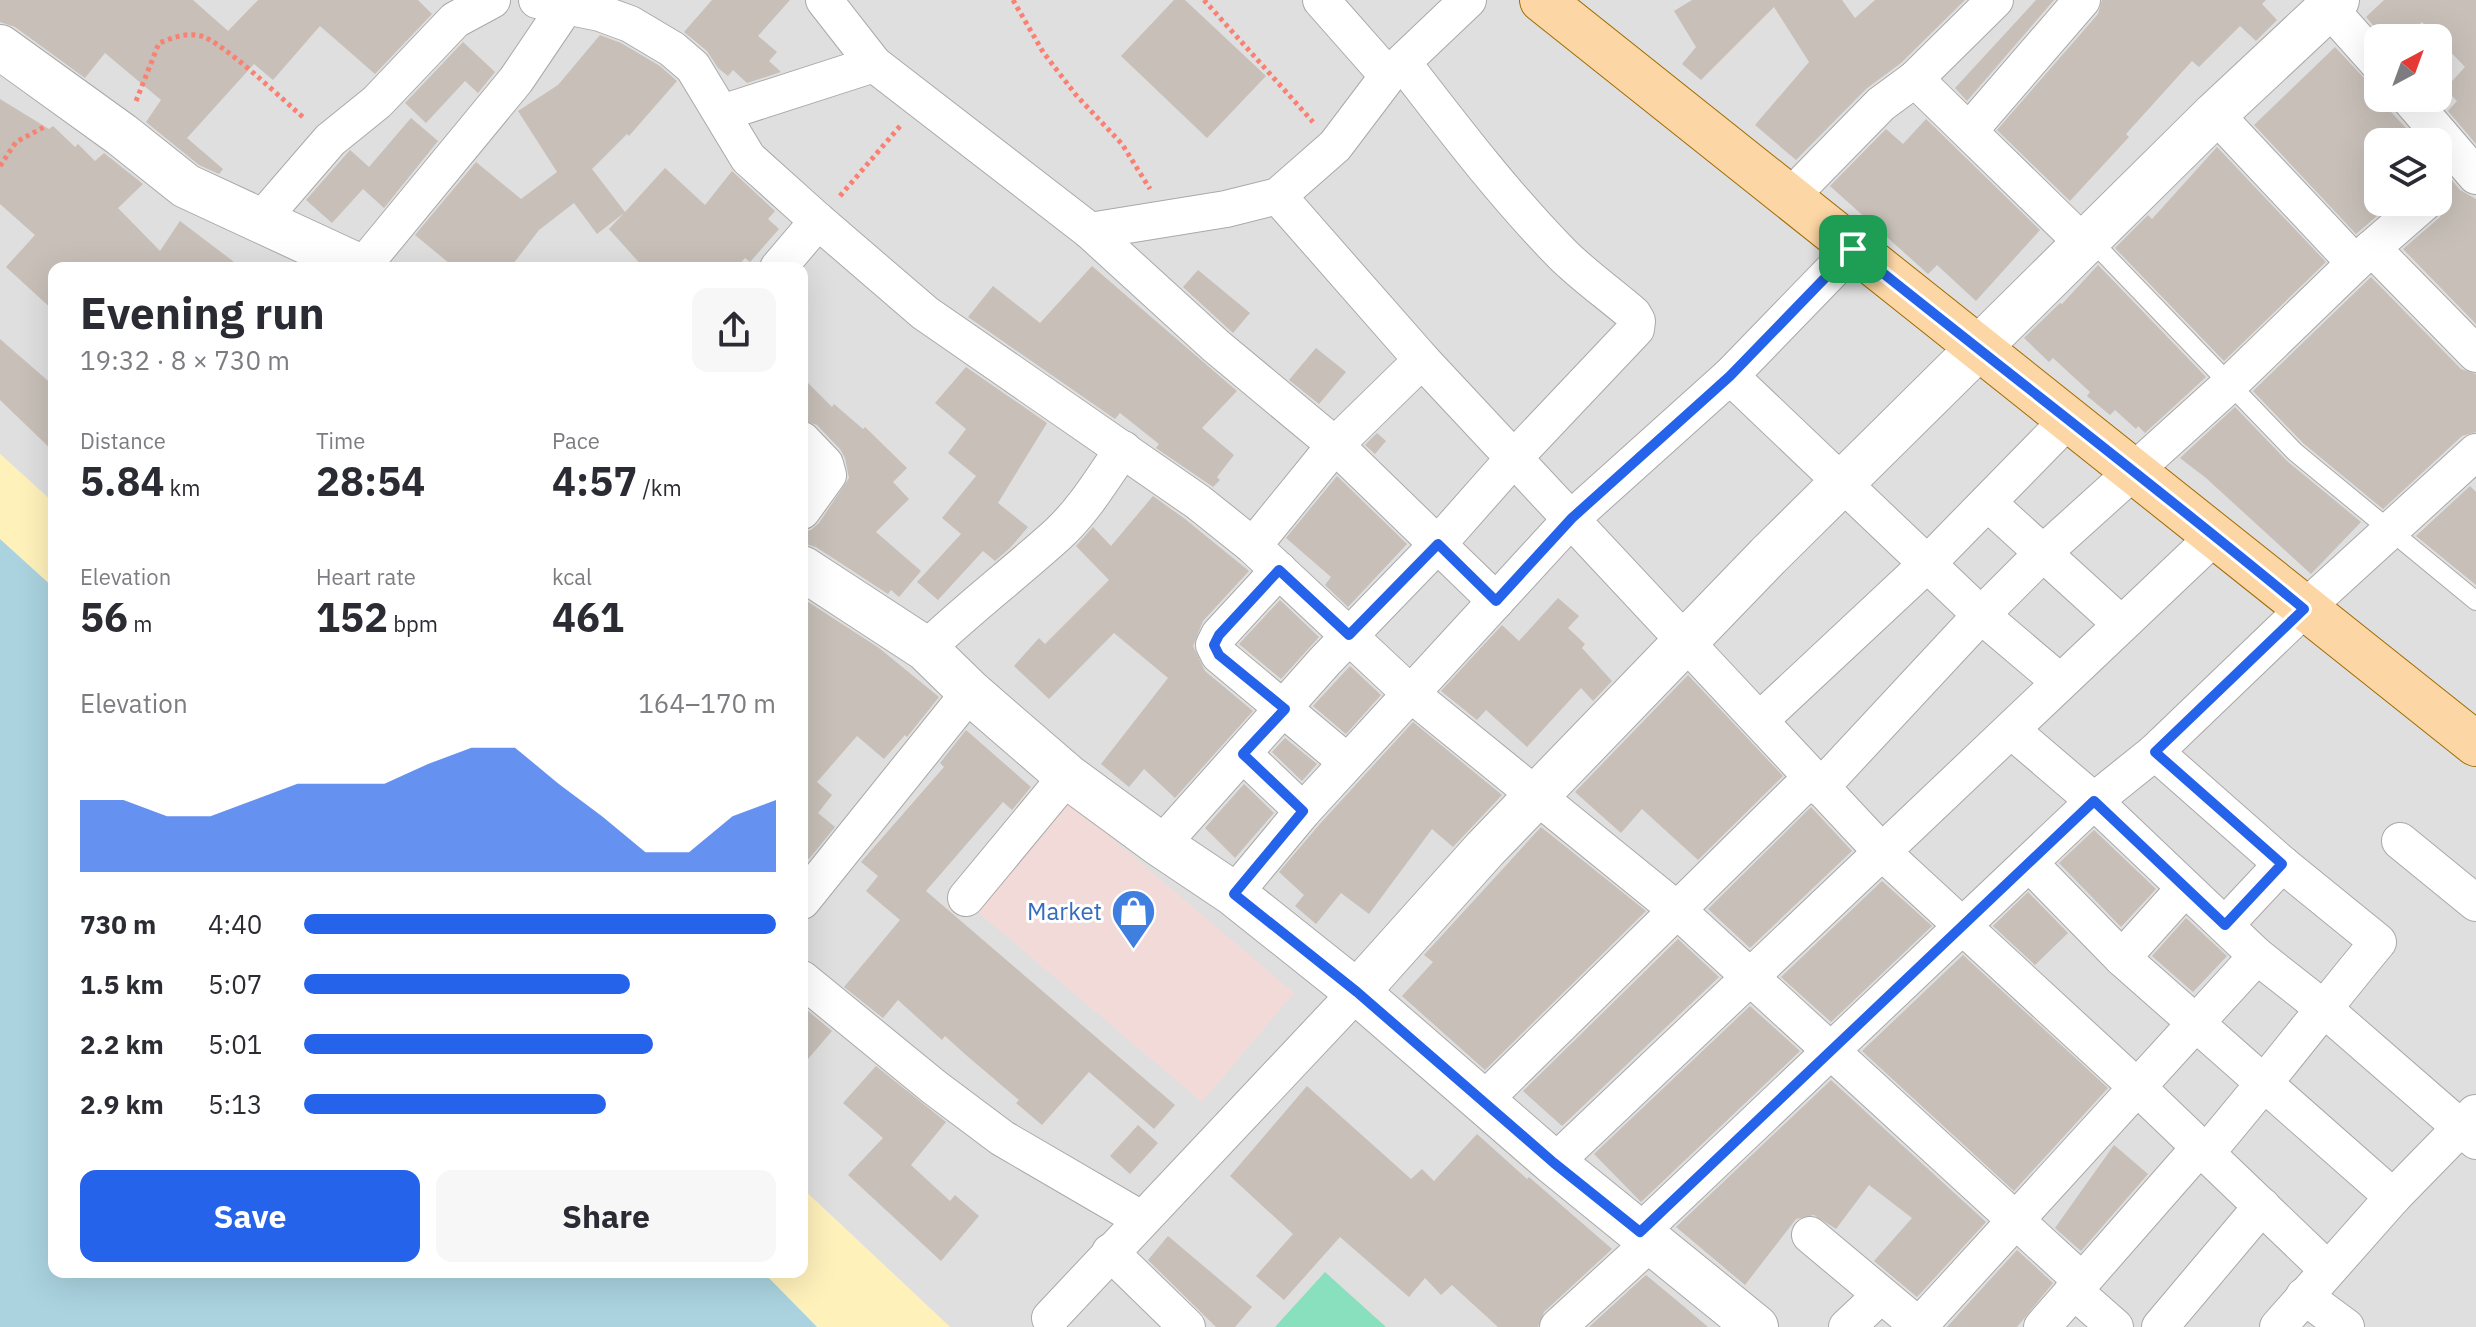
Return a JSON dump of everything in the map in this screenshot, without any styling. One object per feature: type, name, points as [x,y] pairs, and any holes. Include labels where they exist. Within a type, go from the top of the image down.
[{"type":"main road","points":[[1542,0],[2476,744]]},
{"type":"street","points":[[260,221],[330,140],[377,102],[455,20],[492,0]]},
{"type":"street","points":[[824,0],[874,64],[1090,231],[1216,346],[1335,445],[1496,601]]},
{"type":"street","points":[[1161,845],[1349,635],[1438,544],[1636,329],[1637,321],[1633,314],[1565,256],[1396,70],[1321,0]]},
{"type":"street","points":[[1090,231],[1226,209],[1278,196],[1335,146],[1396,70],[1468,0]]},
{"type":"street","points":[[1790,197],[1881,104],[1915,79],[1995,0]]},
{"type":"street","points":[[1969,131],[2082,0]]},
{"type":"street","points":[[367,262],[516,80],[552,3],[600,13],[630,24],[672,49],[693,67],[748,158],[818,221],[925,313],[1198,502],[1266,558],[1411,694],[1676,909],[2016,1220],[2115,1327]]},
{"type":"street","points":[[1050,1318],[1357,992],[1485,849],[1686,640],[2321,6],[2364,49]]},
{"type":"street","points":[[0,47],[122,135],[186,186],[349,262]]},
{"type":"street","points":[[722,113],[874,64]]},
{"type":"street","points":[[1915,79],[2086,240]]},
{"type":"street","points":[[2422,112],[2473,166],[2452,180]]},
{"type":"street","points":[[2215,114],[2363,255],[2476,354]]},
{"type":"street","points":[[1278,196],[1422,360],[1881,851],[2262,1206],[2346,1327]]},
{"type":"street","points":[[1484,1100],[1676,909],[1816,783],[2043,553],[2230,384],[2363,255],[2409,216]]},
{"type":"street","points":[[783,262],[818,221]]},
{"type":"street","points":[[1234,894],[1347,762],[1572,518],[1730,376],[1853,249]]},
{"type":"street","points":[[1347,762],[1219,655],[1214,645],[1335,445],[1422,360]]},
{"type":"street","points":[[1730,376],[1981,615],[2060,682]]},
{"type":"street","points":[[1760,720],[1927,564],[2069,419]]},
{"type":"street","points":[[808,446],[825,464],[828,475],[808,503]]},
{"type":"street","points":[[926,649],[961,615],[1059,533],[1086,504],[1123,449]]},
{"type":"street","points":[[1558,1327],[1832,1051],[1962,926],[2094,801],[2155,752],[2304,609],[2476,452]]},
{"type":"street","points":[[1988,503],[2121,624]]},
{"type":"street","points":[[1554,1163],[2216,535]]},
{"type":"street","points":[[808,572],[926,649],[970,692],[1067,776],[1234,894],[1357,992],[1554,1163],[1756,1327]]},
{"type":"street","points":[[808,884],[970,692]]},
{"type":"street","points":[[2011,730],[2094,801],[2257,956],[2471,1127],[2393,1197],[2278,1327]]},
{"type":"street","points":[[2042,1327],[2077,1285],[2266,1083],[2378,942],[2282,864],[2155,752]]},
{"type":"street","points":[[1243,754],[1303,811]]},
{"type":"street","points":[[966,898],[1067,776]]},
{"type":"street","points":[[2400,841],[2476,903]]},
{"type":"street","points":[[2030,864],[2122,958],[2393,1197]]},
{"type":"street","points":[[2225,925],[2282,864]]},
{"type":"street","points":[[2122,958],[2185,888]]},
{"type":"street","points":[[1810,1235],[1920,1326],[2257,956]]},
{"type":"street","points":[[808,984],[1002,1138],[1141,1219]]},
{"type":"street","points":[[2160,1327],[2262,1206]]},
{"type":"street","points":[[1110,1252],[1187,1327]]},
{"type":"street","points":[[1847,1327],[1881,1295]]},
{"type":"lane","points":[[2086,240],[2295,452],[2476,601]]},
{"type":"path","points":[[1013,0],[1043,52],[1076,95],[1131,156],[1166,219]]},
{"type":"path","points":[[1204,0],[1335,146]]},
{"type":"path","points":[[122,135],[159,43],[181,35],[202,36],[220,46],[330,140]]},
{"type":"path","points":[[818,221],[921,99]]},
{"type":"path","points":[[0,166],[16,142],[81,107]]},
{"type":"shaded area","points":[[0,0],[2476,0],[2476,1327],[950,1327],[808,1194],[808,262],[48,262],[48,498],[0,454]]},
{"type":"shaded area","name":"Market","points":[[1066,799],[1294,993],[1202,1102],[973,908]]},
{"type":"sand","points":[[0,454],[48,498],[48,583],[0,539]]},
{"type":"sand","points":[[808,1194],[950,1327],[817,1327],[769,1278],[808,1278]]},
{"type":"green space","points":[[1325,1272],[1386,1327],[1275,1327]]},
{"type":"water","points":[[0,539],[48,583],[48,1278],[769,1278],[817,1327],[0,1327]]},
{"type":"building","points":[[0,0],[193,0],[228,31],[258,0],[418,0],[432,14],[375,74],[320,26],[273,80],[254,64],[187,138],[223,169],[219,174],[199,165],[146,122],[161,100],[105,53],[85,78],[15,27],[0,22]]},
{"type":"building","points":[[712,0],[790,0],[758,36],[777,52],[769,61],[781,72],[747,83],[733,70],[728,76],[718,68],[707,51],[684,32]]},
{"type":"building","points":[[1174,0],[1185,0],[1266,76],[1207,138],[1121,56]]},
{"type":"building","points":[[1692,0],[1842,0],[1855,18],[1875,0],[1965,0],[1901,63],[1866,89],[1796,160],[1755,125],[1809,62],[1774,7],[1701,80],[1682,64],[1696,47],[1674,11]]},
{"type":"building","points":[[2036,0],[2054,0],[1967,101],[1955,88]]},
{"type":"building","points":[[2102,0],[2266,0],[2262,4],[2277,20],[2256,41],[2240,26],[2199,67],[2192,61],[2126,134],[2129,137],[2070,201],[1997,130],[2098,14]]},
{"type":"building","points":[[2384,0],[2476,0],[2476,144],[2449,112],[2452,112],[2457,101],[2452,96],[2452,81],[2465,67],[2452,53],[2452,24],[2372,24],[2366,17]]},
{"type":"building","points":[[600,35],[621,43],[660,66],[677,81],[629,136],[627,134],[592,169],[625,212],[665,168],[705,205],[732,171],[775,211],[768,219],[779,229],[750,262],[745,258],[741,262],[639,262],[609,229],[624,213],[597,234],[574,203],[539,230],[515,262],[448,262],[415,235],[476,162],[521,199],[557,172],[518,111],[558,85]]},
{"type":"building","points":[[463,42],[495,72],[478,93],[465,81],[426,123],[405,103]]},
{"type":"building","points":[[2335,47],[2364,77],[2364,112],[2391,112],[2406,128],[2364,128],[2364,216],[2377,216],[2356,234],[2254,125]]},
{"type":"building","points":[[0,99],[49,129],[53,126],[95,161],[104,153],[143,184],[118,208],[160,251],[180,221],[234,262],[48,262],[48,306],[6,267],[35,235],[0,204]]},
{"type":"building","points":[[411,118],[438,141],[384,208],[363,189],[332,223],[306,200],[350,150],[369,167]]},
{"type":"building","points":[[1926,119],[2040,230],[1976,301],[1937,265],[1928,274],[1830,186],[1886,129],[1903,144]]},
{"type":"building","points":[[2217,147],[2326,262],[2224,361],[2115,248],[2148,215],[2152,219]]},
{"type":"building","points":[[2452,181],[2460,190],[2476,199],[2476,324],[2403,249],[2439,218],[2452,216]]},
{"type":"building","points":[[2098,265],[2206,377],[2145,433],[2115,410],[2110,415],[2087,396],[2090,392],[2053,358],[2049,362],[2024,338],[2062,304]]},
{"type":"building","points":[[1092,266],[1237,391],[1202,428],[1234,455],[1213,487],[1156,448],[1159,444],[1120,413],[1115,419],[968,317],[993,286],[1040,323]]},
{"type":"building","points":[[1198,270],[1250,313],[1233,333],[1183,287]]},
{"type":"building","points":[[2371,277],[2461,369],[2476,374],[2476,432],[2462,436],[2383,509],[2303,443],[2253,391]]},
{"type":"building","points":[[0,339],[48,381],[48,446],[0,400]]},
{"type":"building","points":[[1316,348],[1346,372],[1319,404],[1289,380]]},
{"type":"building","points":[[966,367],[1047,423],[998,503],[1028,527],[995,561],[983,551],[938,600],[917,582],[961,534],[942,518],[976,476],[948,453],[966,429],[935,403]]},
{"type":"building","points":[[808,383],[832,407],[834,404],[863,429],[865,427],[907,468],[893,482],[909,499],[876,532],[921,571],[899,597],[891,590],[888,594],[808,545],[808,531],[819,523],[849,478],[840,449],[817,425],[808,422]]},
{"type":"building","points":[[2235,407],[2287,461],[2361,522],[2311,574],[2180,458]]},
{"type":"building","points":[[1377,433],[1386,441],[1375,454],[1365,445]]},
{"type":"building","points":[[1337,476],[1407,544],[1348,607],[1325,585],[1331,577],[1286,538]]},
{"type":"building","points":[[2470,486],[2476,492],[2476,585],[2416,536]]},
{"type":"building","points":[[1153,496],[1249,571],[1203,621],[1193,646],[1205,671],[1253,711],[1175,798],[1144,769],[1129,787],[1101,764],[1168,678],[1114,633],[1049,699],[1014,666],[1039,638],[1045,644],[1109,580],[1076,546],[1093,527],[1111,546]]},
{"type":"building","points":[[1558,598],[1579,616],[1568,628],[1585,644],[1582,648],[1612,681],[1593,701],[1581,688],[1527,747],[1486,710],[1477,720],[1441,691],[1502,625],[1519,641]]},
{"type":"building","points":[[1280,600],[1319,637],[1281,679],[1239,644]]},
{"type":"building","points":[[808,602],[879,648],[939,697],[907,737],[905,735],[884,759],[857,736],[817,782],[832,795],[818,813],[835,827],[809,859]]},
{"type":"building","points":[[1350,666],[1381,695],[1346,734],[1313,706]]},
{"type":"building","points":[[1688,675],[1783,776],[1698,860],[1642,809],[1621,833],[1575,792]]},
{"type":"building","points":[[1413,722],[1502,795],[1453,847],[1432,829],[1369,914],[1341,893],[1316,924],[1295,906],[1304,895],[1279,872]]},
{"type":"building","points":[[966,730],[1031,787],[1012,810],[1003,802],[926,891],[1175,1105],[1154,1129],[1089,1072],[1042,1125],[1016,1103],[1019,1100],[945,1036],[942,1040],[898,1000],[883,1018],[844,987],[900,920],[866,891],[878,876],[861,862],[944,767],[940,763]]},
{"type":"building","points":[[1285,738],[1317,764],[1302,781],[1272,752]]},
{"type":"building","points":[[1244,784],[1274,813],[1235,858],[1205,828]]},
{"type":"building","points":[[1811,807],[1852,851],[1750,948],[1708,909]]},
{"type":"building","points":[[1541,827],[1646,911],[1485,1070],[1402,996],[1433,962],[1424,955]]},
{"type":"building","points":[[2094,830],[2156,889],[2121,927],[2059,863]]},
{"type":"building","points":[[1882,881],[1932,926],[1831,1022],[1781,977]]},
{"type":"building","points":[[2028,892],[2068,933],[2035,965],[1993,926]]},
{"type":"building","points":[[2186,918],[2227,956],[2193,992],[2152,956]]},
{"type":"building","points":[[1678,939],[1719,977],[1562,1126],[1523,1091]]},
{"type":"building","points":[[1963,955],[2108,1088],[2014,1191],[1862,1051]]},
{"type":"building","points":[[1750,1006],[1800,1051],[1641,1202],[1594,1154]]},
{"type":"building","points":[[808,1011],[832,1031],[808,1059]]},
{"type":"building","points":[[876,1066],[946,1122],[911,1165],[950,1201],[955,1195],[979,1216],[941,1261],[848,1175],[883,1138],[843,1103]]},
{"type":"building","points":[[1831,1080],[1986,1222],[1917,1297],[1874,1261],[1912,1218],[1869,1185],[1836,1229],[1814,1215],[1796,1219],[1745,1285],[1676,1227]]},
{"type":"building","points":[[1307,1086],[1411,1179],[1422,1169],[1434,1181],[1477,1134],[1612,1249],[1544,1312],[1538,1327],[1498,1327],[1452,1285],[1441,1295],[1425,1278],[1409,1297],[1340,1237],[1284,1300],[1256,1276],[1293,1234],[1230,1176]]},
{"type":"building","points":[[1138,1125],[1158,1143],[1130,1174],[1110,1156]]},
{"type":"building","points":[[2114,1145],[2148,1174],[2081,1251],[2055,1228]]},
{"type":"building","points":[[1168,1236],[1252,1307],[1235,1327],[1216,1327],[1148,1260]]},
{"type":"building","points":[[2017,1250],[2053,1283],[2017,1327],[1947,1327]]},
{"type":"building","points":[[1646,1275],[1675,1299],[1708,1327],[1589,1327]]},
{"type":"place","name":"Market","points":[[1133,951]]},
{"type":"route","points":[[1853,249],[2135,470],[2304,609],[2155,752],[2282,864],[2225,925],[2094,801],[1640,1232],[1554,1163],[1357,992],[1234,894],[1303,811],[1243,754],[1285,709],[1219,655],[1214,645],[1219,635],[1279,570],[1349,635],[1438,544],[1496,601],[1572,518],[1730,376],[1853,249]]}]
